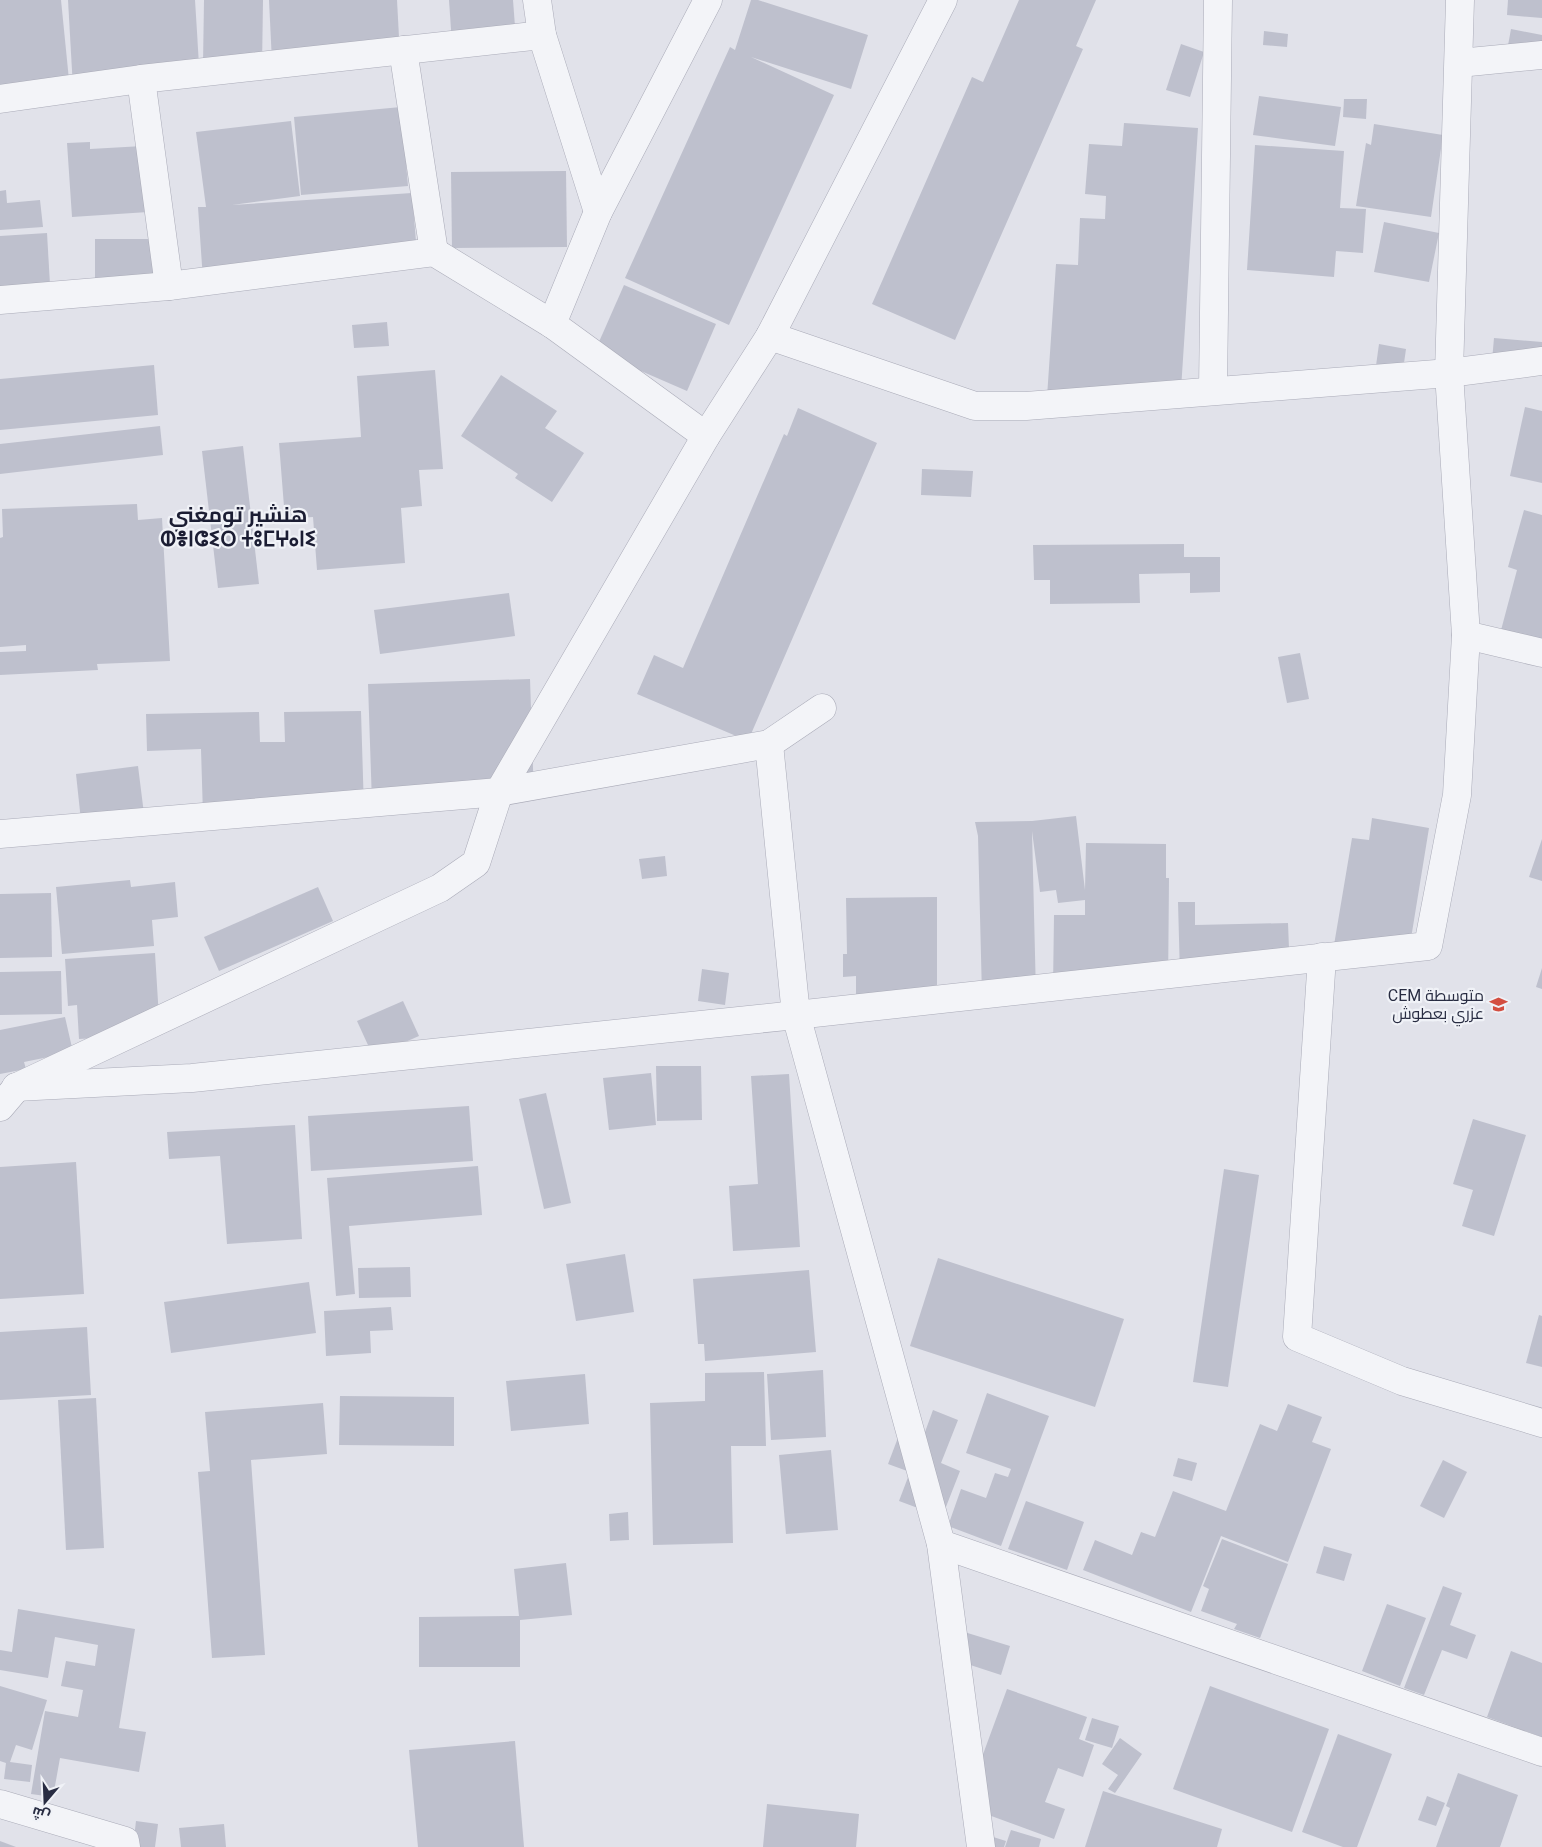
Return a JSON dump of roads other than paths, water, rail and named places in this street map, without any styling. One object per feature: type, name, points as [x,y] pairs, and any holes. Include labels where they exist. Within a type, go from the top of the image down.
[{"type":"street","points":[[537,0],[542,35],[598,212]]},
{"type":"street","points":[[552,324],[598,212],[708,0]]},
{"type":"street","points":[[6,1094],[440,888],[476,863],[499,792],[706,436],[770,336],[943,0]]},
{"type":"street","points":[[1213,390],[1218,0]]},
{"type":"street","points":[[6,1094],[192,1078],[1428,946],[1457,795],[1466,635],[1449,373],[1460,0]]},
{"type":"street","points":[[0,99],[141,79],[542,35]]},
{"type":"street","points":[[404,50],[434,252]]},
{"type":"street","points":[[1459,63],[1542,55]]},
{"type":"street","points":[[141,79],[169,286]]},
{"type":"street","points":[[0,300],[169,286],[434,252],[552,324],[706,436]]},
{"type":"street","points":[[770,336],[975,406],[1026,406],[1449,373],[1542,360]]},
{"type":"street","points":[[1466,635],[1542,653]]},
{"type":"street","points":[[0,834],[499,792],[769,744],[822,708]]},
{"type":"street","points":[[769,744],[796,1015],[941,1544],[981,1847]]},
{"type":"street","points":[[1322,957],[1296,1337],[1402,1381],[1542,1423]]},
{"type":"street","points":[[941,1544],[1542,1752]]},
{"type":"street","points":[[0,1804],[125,1841],[126,1847]]},
{"type":"place","name":"CEM متوسطة عزري بعطوش","points":[[1498,1004]]},
{"type":"district","name":"هنشير تومغني ⵀⴻⵏⵛⵉⵔ ⵜⵓⵎⵖⴰⵏⵉ","points":[[238,527]]}]
